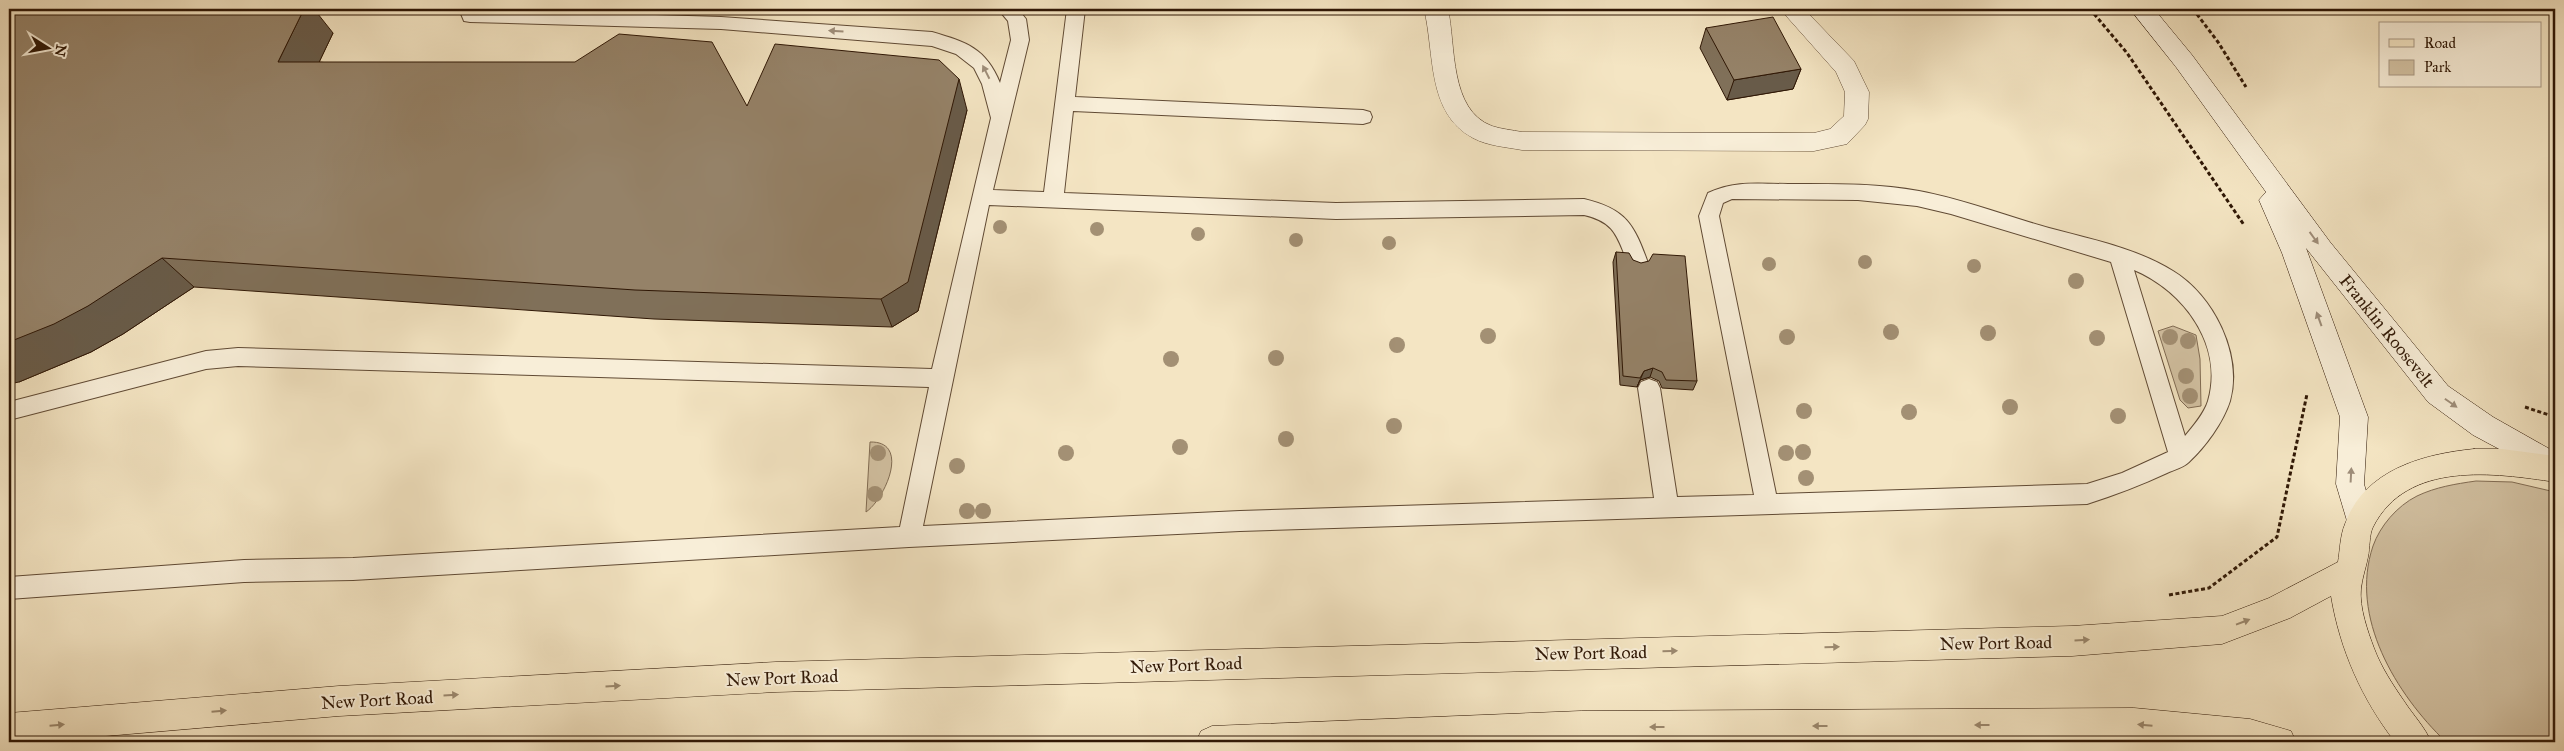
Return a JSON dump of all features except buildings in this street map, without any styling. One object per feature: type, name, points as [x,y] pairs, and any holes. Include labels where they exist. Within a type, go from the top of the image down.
[{"type":"main road","points":[[1436,9],[1440,19],[1445,73],[1454,107],[1482,132],[1522,141],[1814,142],[1838,137],[1856,119],[1857,92],[1846,67],[1791,9]]},
{"type":"main road","name":"Franklin Roosevelt","points":[[2141,9],[2184,61],[2321,249],[2438,394],[2483,426],[2555,467]]},
{"type":"main road","name":"Franklin Roosevelt","points":[[2254,157],[2295,253],[2354,417],[2350,484],[2360,522]]},
{"type":"main road","points":[[2415,742],[2394,715],[2368,672],[2352,630],[2346,590],[2352,570],[2360,522],[2379,497],[2405,478],[2438,465],[2476,460],[2493,460],[2518,461],[2555,467]]},
{"type":"main road","name":"New Port Road","points":[[9,730],[339,701],[776,677],[2072,641],[2222,630],[2279,608],[2352,570]]},
{"type":"main road","points":[[1212,742],[1581,727],[2134,724],[2250,735],[2280,742]]},
{"type":"lane","points":[[468,9],[470,16],[721,23],[932,39],[956,45],[974,55],[985,67],[992,85],[1000,118]]},
{"type":"lane","points":[[909,537],[941,378],[1000,118],[1020,40],[1017,20],[1007,9]]},
{"type":"lane","points":[[1053,200],[1076,9]]},
{"type":"lane","points":[[1064,104],[1363,117]]},
{"type":"lane","points":[[9,588],[244,571],[353,569],[909,537],[1249,521],[1768,505],[2087,494],[2127,481],[2180,457],[2203,428],[2219,402],[2223,375],[2221,350],[2206,318],[2190,298],[2152,269],[2120,257],[1979,214],[1902,196],[1730,191],[1715,198],[1708,216],[1768,505]]},
{"type":"lane","points":[[982,197],[1336,211],[1584,207],[1603,211],[1619,222],[1629,237],[1638,263]]},
{"type":"lane","points":[[2120,257],[2180,457]]},
{"type":"lane","points":[[9,411],[206,360],[238,357],[941,378]]},
{"type":"lane","points":[[1649,388],[1667,508]]},
{"type":"path","points":[[2090,9],[2127,53],[2247,228]]},
{"type":"path","points":[[2165,596],[2209,588],[2277,537],[2307,392]]},
{"type":"green space","points":[[2173,326],[2196,335],[2200,359],[2201,406],[2188,408],[2180,400],[2158,331]]},
{"type":"green space","points":[[870,442],[882,444],[889,451],[892,460],[886,484],[873,505],[866,512]]},
{"type":"green space","points":[[2476,481],[2512,482],[2555,492],[2555,742],[2446,742],[2410,701],[2395,678],[2382,653],[2372,627],[2367,600],[2367,573],[2373,546],[2380,531],[2396,511],[2417,496],[2438,488]]}]
